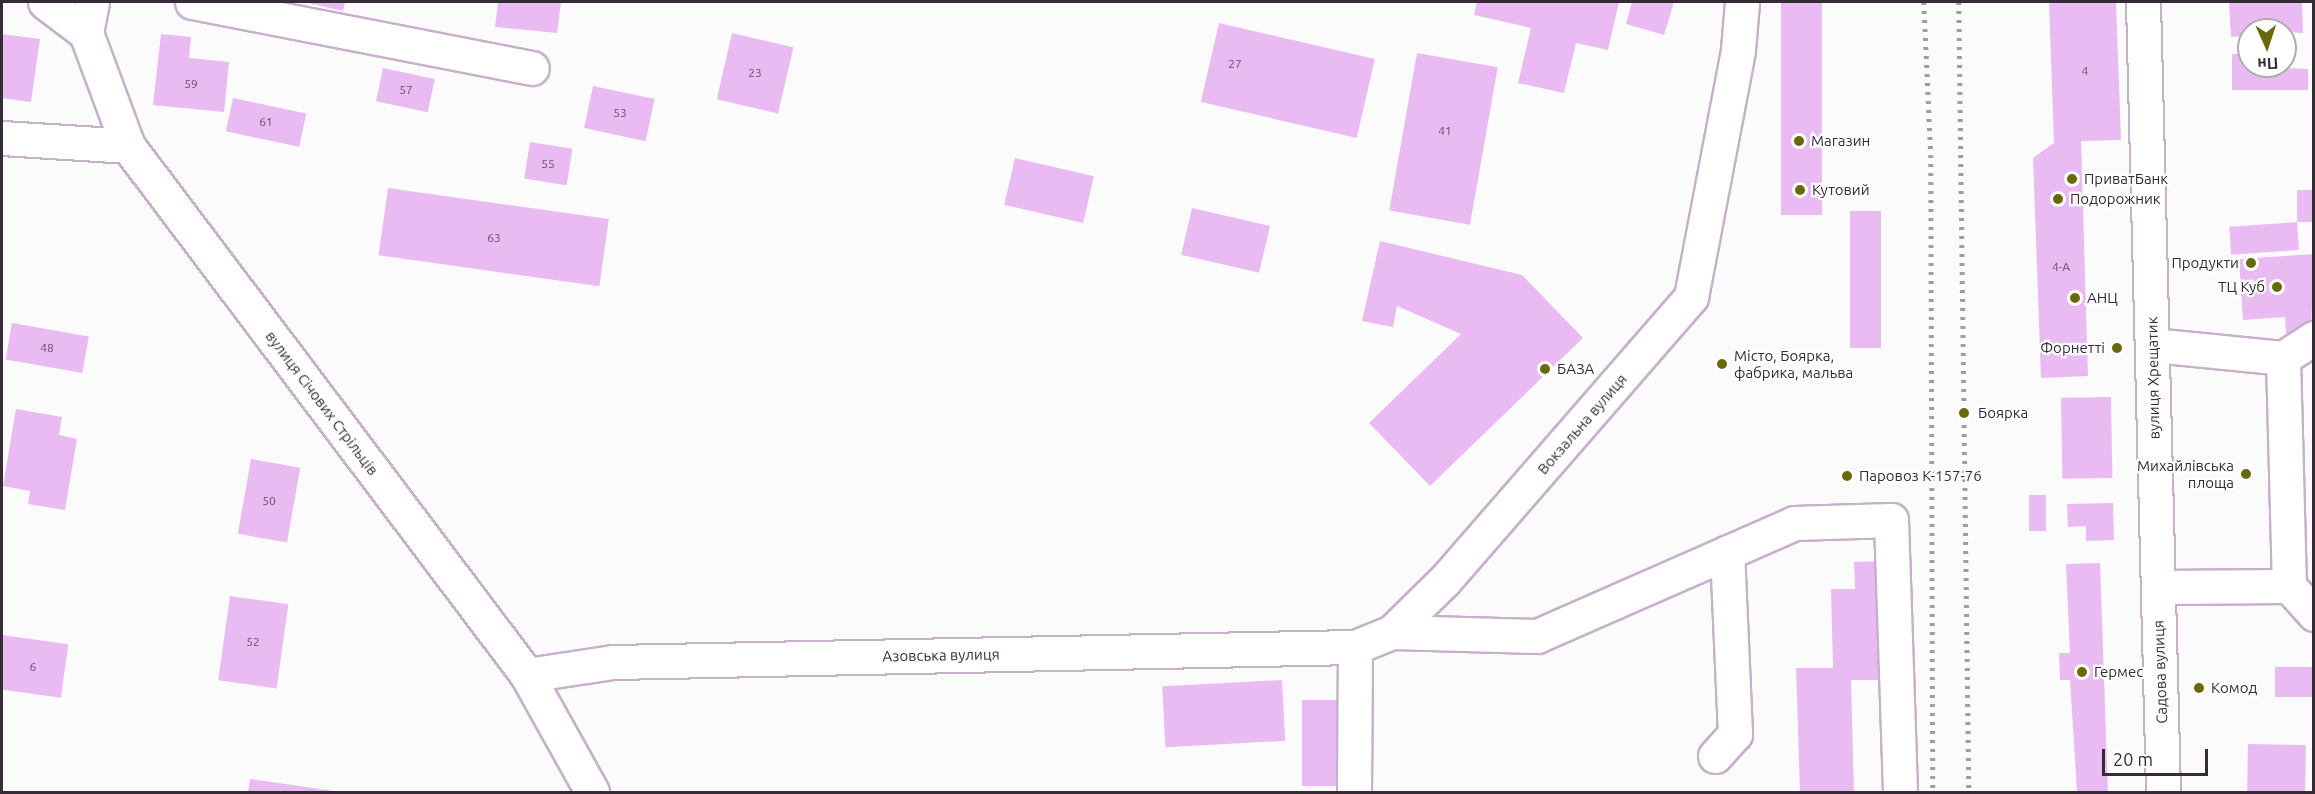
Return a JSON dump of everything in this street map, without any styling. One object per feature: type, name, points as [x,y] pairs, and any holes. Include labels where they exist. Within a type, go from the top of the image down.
[{"type":"street","points":[[45,2],[89,17]]},
{"type":"street","points":[[192,2],[532,68]]},
{"type":"street","name":"Вокзальна вулиця","points":[[1355,647],[1392,632],[1445,580],[1690,297],[1738,50],[1742,2]]},
{"type":"street","name":"вулиця Хрещатик","points":[[2143,2],[2158,587]]},
{"type":"street","name":"вулиця Січових Стрільців","points":[[89,17],[128,146],[527,675],[591,792]]},
{"type":"street","points":[[2,138],[128,146]]},
{"type":"street","points":[[2153,345],[2283,358],[2313,338]]},
{"type":"street","points":[[2283,358],[2289,586],[2313,614]]},
{"type":"street","points":[[1392,632],[1537,636],[1794,523],[1892,520],[1900,792]]},
{"type":"street","points":[[1715,756],[1735,734],[1727,552]]},
{"type":"street","points":[[2158,587],[2289,586]]},
{"type":"street","name":"Садова вулиця","points":[[2158,587],[2163,792]]},
{"type":"street","points":[[1354,792],[1355,647]]},
{"type":"street","name":"Азовська вулиця","points":[[527,675],[613,662],[1355,647]]},
{"type":"building","points":[[304,2],[345,2],[343,11]]},
{"type":"building","points":[[498,2],[561,2],[557,33],[495,27]]},
{"type":"building","points":[[1477,2],[1619,2],[1608,50],[1576,43],[1564,93],[1518,83],[1531,28],[1474,15]]},
{"type":"building","points":[[1632,2],[1674,2],[1664,35],[1626,24]]},
{"type":"building","points":[[1781,2],[1822,2],[1822,215],[1781,215]]},
{"type":"building","points":[[2049,2],[2116,2],[2121,140],[2081,141],[2088,376],[2041,378],[2033,158],[2054,143]]},
{"type":"building","points":[[2229,2],[2302,2],[2303,33],[2297,33],[2297,18],[2237,18],[2237,37],[2231,37]]},
{"type":"building","points":[[1219,23],[1375,59],[1357,138],[1201,102]]},
{"type":"building","points":[[732,33],[793,47],[778,113],[717,99]]},
{"type":"building","points":[[2,34],[40,39],[31,102],[2,98]]},
{"type":"building","points":[[161,34],[191,37],[189,58],[229,62],[224,112],[153,105]]},
{"type":"building","points":[[1417,53],[1498,67],[1470,225],[1389,211]]},
{"type":"building","points":[[2232,54],[2237,54],[2237,78],[2297,78],[2297,68],[2308,69],[2308,90],[2232,90]]},
{"type":"building","points":[[383,68],[435,79],[428,112],[376,101]]},
{"type":"building","points":[[593,86],[655,99],[646,141],[584,128]]},
{"type":"building","points":[[233,98],[306,114],[299,147],[226,131]]},
{"type":"building","points":[[530,142],[572,149],[567,185],[524,179]]},
{"type":"building","points":[[1015,158],[1094,176],[1083,223],[1004,205]]},
{"type":"building","points":[[388,188],[609,219],[599,286],[379,255]]},
{"type":"building","points":[[2297,190],[2314,190],[2314,222],[2297,222]]},
{"type":"building","points":[[1192,208],[1270,226],[1259,273],[1181,255]]},
{"type":"building","points":[[1850,211],[1881,211],[1881,348],[1850,348]]},
{"type":"building","points":[[2297,222],[2299,250],[2231,255],[2229,227]]},
{"type":"building","points":[[1380,241],[1522,275],[1583,338],[1430,486],[1369,423],[1461,334],[1397,306],[1393,327],[1362,321]]},
{"type":"building","name":"ТЦ Куб","points":[[2314,254],[2311,332],[2286,333],[2285,317],[2243,320],[2239,259]]},
{"type":"building","points":[[12,323],[89,337],[82,373],[6,359]]},
{"type":"building","points":[[2111,397],[2112,478],[2062,479],[2061,398]]},
{"type":"building","points":[[16,409],[62,417],[59,435],[77,439],[65,510],[28,504],[30,491],[3,486]]},
{"type":"building","points":[[251,459],[300,468],[287,543],[238,534]]},
{"type":"building","points":[[2029,495],[2046,495],[2046,531],[2029,531]]},
{"type":"building","points":[[2113,503],[2114,540],[2086,541],[2086,526],[2068,527],[2067,504]]},
{"type":"building","points":[[1880,561],[1884,680],[1851,680],[1854,792],[1800,792],[1796,668],[1833,668],[1831,589],[1855,589],[1854,562]]},
{"type":"building","points":[[2100,563],[2108,792],[2077,792],[2070,680],[2060,680],[2059,653],[2070,653],[2066,564]]},
{"type":"building","points":[[230,596],[288,604],[277,688],[218,680]]},
{"type":"building","points":[[2,635],[68,644],[61,698],[2,690]]},
{"type":"building","points":[[2275,667],[2314,667],[2314,697],[2275,697]]},
{"type":"building","points":[[1282,680],[1285,741],[1165,747],[1162,686]]},
{"type":"building","points":[[1302,700],[1341,700],[1341,786],[1302,786]]},
{"type":"building","points":[[2248,744],[2306,745],[2305,792],[2247,792]]},
{"type":"building","points":[[250,779],[334,791],[334,792],[248,792]]},
{"type":"railway","points":[[1924,2],[1931,155],[1933,792]]},
{"type":"railway","points":[[1959,2],[1969,792]]},
{"type":"place","name":"Магазин","points":[[1799,141]]},
{"type":"place","name":"ПриватБанк","points":[[2072,179]]},
{"type":"place","name":"Кутовий","points":[[1800,190]]},
{"type":"place","name":"Подорожник","points":[[2058,199]]},
{"type":"place","name":"Продукти","points":[[2251,263]]},
{"type":"place","name":"ТЦ Куб","points":[[2277,287]]},
{"type":"place","name":"АНЦ","points":[[2075,298]]},
{"type":"place","name":"Форнетті","points":[[2117,348]]},
{"type":"place","name":"Місто, Боярка, фабрика, мальва","points":[[1722,364]]},
{"type":"place","name":"БАЗА","points":[[1545,369]]},
{"type":"place","name":"Боярка","points":[[1964,413]]},
{"type":"place","name":"Михайлівська площа","points":[[2246,474]]},
{"type":"place","name":"Паровоз К-157-76","points":[[1847,476]]},
{"type":"place","name":"Гермес","points":[[2082,672]]},
{"type":"place","name":"Комод","points":[[2199,688]]}]
